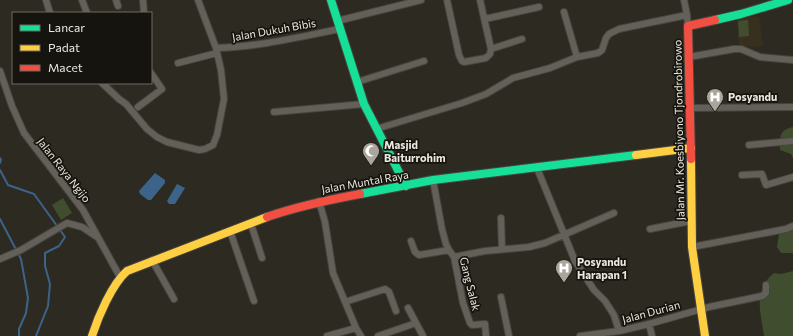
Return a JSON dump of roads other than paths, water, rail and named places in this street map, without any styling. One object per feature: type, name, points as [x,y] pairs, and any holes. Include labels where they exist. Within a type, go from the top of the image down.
[{"type":"main road","points":[[331,0],[364,104],[406,186]]},
{"type":"main road","name":"Jalan Mr. Koesbiyono Tjondrobirowo","points":[[705,336],[692,247],[691,108],[688,26],[741,14],[772,2],[788,0]]},
{"type":"main road","name":"Jalan Muntal Raya","points":[[92,336],[107,299],[120,278],[127,271],[152,260],[286,210],[319,201],[433,180],[691,148]]},
{"type":"street","points":[[46,0],[50,12]]},
{"type":"street","points":[[82,0],[87,12]]},
{"type":"street","points":[[143,0],[144,12]]},
{"type":"street","points":[[103,84],[126,104],[157,137],[199,150],[205,149],[214,143],[224,99],[221,70],[217,51],[198,0]]},
{"type":"street","name":"Jalan Dukuh Bibis","points":[[178,62],[217,51],[256,45],[338,25],[421,0]]},
{"type":"street","points":[[447,0],[458,55],[464,62],[486,58],[490,54],[491,49],[480,0]]},
{"type":"street","points":[[684,0],[688,26]]},
{"type":"street","points":[[485,19],[539,7]]},
{"type":"street","points":[[564,12],[577,57]]},
{"type":"street","points":[[376,129],[462,103],[486,94],[513,78],[550,68],[577,57],[600,52],[609,34],[619,29],[687,15]]},
{"type":"street","points":[[491,49],[522,39]]},
{"type":"street","points":[[689,57],[741,49],[760,57],[793,60]]},
{"type":"street","points":[[357,82],[424,61]]},
{"type":"street","name":"Jalan Raya Ngijo","points":[[0,71],[12,106],[29,142],[83,210],[120,278]]},
{"type":"street","points":[[138,107],[162,89],[152,74]]},
{"type":"street","points":[[274,112],[364,104]]},
{"type":"street","points":[[691,108],[793,107]]},
{"type":"street","points":[[749,144],[793,141]]},
{"type":"street","name":"Jalan Durian","points":[[537,168],[575,262],[594,290],[605,301],[614,315],[619,331],[701,309],[762,296],[766,293],[766,285]]},
{"type":"street","points":[[742,175],[762,174],[766,185],[793,178]]},
{"type":"street","name":"Gang Salak","points":[[433,180],[442,229],[449,250],[454,257],[463,303],[472,325],[485,324],[486,336]]},
{"type":"street","points":[[319,201],[325,222],[333,273],[356,328],[361,336]]},
{"type":"street","points":[[454,257],[502,249],[536,246],[564,236],[614,213]]},
{"type":"street","points":[[501,218],[502,249]]},
{"type":"street","points":[[650,229],[691,221]]},
{"type":"street","points":[[0,259],[21,250],[67,223],[82,227],[98,238]]},
{"type":"street","points":[[251,224],[262,258]]},
{"type":"street","points":[[692,247],[786,229],[793,226]]},
{"type":"street","points":[[230,231],[254,300]]},
{"type":"street","points":[[411,241],[415,252],[419,255],[449,250]]},
{"type":"street","points":[[152,260],[174,299]]},
{"type":"street","points":[[345,302],[385,289],[389,292],[396,311]]},
{"type":"street","points":[[501,297],[509,336]]},
{"type":"street","points":[[408,308],[423,336]]},
{"type":"street","points":[[378,336],[416,323]]},
{"type":"street","points":[[649,324],[652,336]]},
{"type":"street","points":[[327,336],[356,328]]},
{"type":"street","points":[[580,336],[619,331]]},
{"type":"water","points":[[155,173],[165,180],[165,183],[151,200],[148,200],[140,194],[139,191]]},
{"type":"water","points":[[177,184],[185,188],[175,204],[169,204],[167,201]]},
{"type":"waterway","points":[[0,158],[0,163]]},
{"type":"waterway","points":[[0,170],[8,185],[34,194],[65,237],[59,246],[45,253],[45,266],[50,284],[48,306],[36,336]]},
{"type":"waterway","points":[[0,219],[21,259],[28,298],[26,313],[19,329],[19,336]]},
{"type":"place","name":"Posyandu","points":[[715,112]]},
{"type":"place","name":"Masjid Baiturrohim","points":[[371,166]]},
{"type":"place","name":"Posyandu Harapan 1","points":[[564,283]]}]
